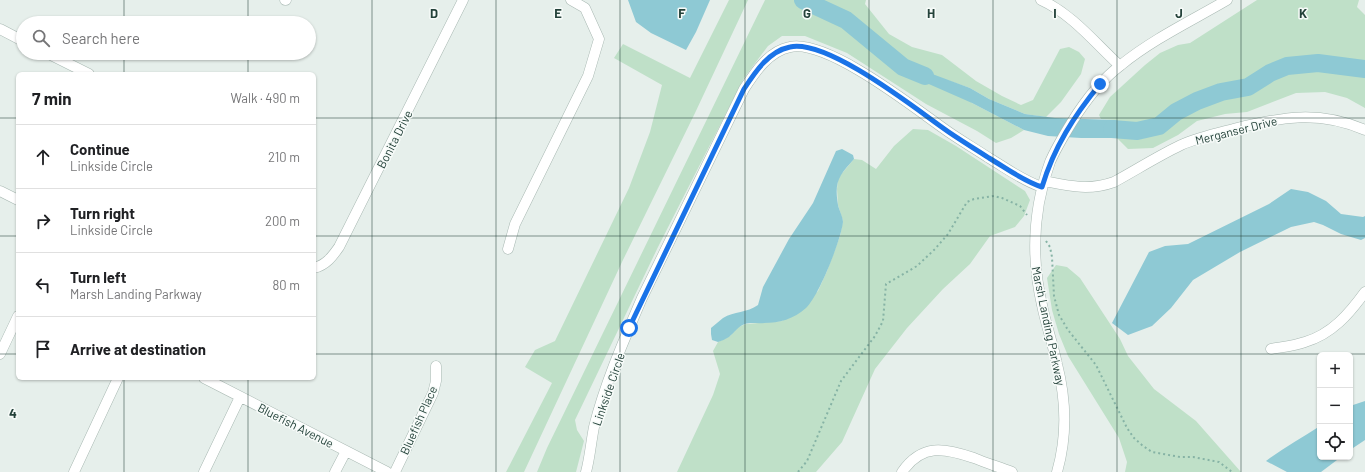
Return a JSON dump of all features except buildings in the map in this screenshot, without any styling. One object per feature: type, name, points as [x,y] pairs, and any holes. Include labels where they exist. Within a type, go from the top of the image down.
[{"type":"street","name":"Bonita Drive","points":[[316,267],[324,264],[333,257],[339,247],[463,0]]},
{"type":"street","points":[[508,249],[515,224],[588,76],[600,39],[585,8],[571,0]]},
{"type":"street","points":[[1041,0],[1052,5],[1065,14],[1119,66]]},
{"type":"street","name":"Marsh Landing Parkway","points":[[1057,472],[1063,444],[1064,418],[1062,393],[1058,366],[1042,305],[1034,245],[1043,184],[1050,161],[1059,143],[1078,113],[1100,84],[1119,66],[1141,49],[1227,0]]},
{"type":"street","points":[[0,29],[16,37]]},
{"type":"street","name":"Linkside Circle","points":[[586,472],[595,426],[608,383],[629,328],[744,89],[762,64],[774,54],[786,48],[799,46],[807,47],[841,61],[880,83],[944,129],[1015,174],[1043,184]]},
{"type":"street","points":[[61,60],[85,72]]},
{"type":"street","name":"Merganser Drive","points":[[1043,184],[1091,188],[1103,186],[1114,182],[1181,145],[1196,139],[1274,119],[1304,117],[1319,118],[1340,122],[1365,130]]},
{"type":"street","points":[[0,191],[16,199]]},
{"type":"street","points":[[1271,349],[1304,343],[1319,337],[1334,328],[1365,292]]},
{"type":"street","points":[[0,354],[16,320]]},
{"type":"street","name":"Bluefish Place","points":[[395,472],[433,393],[436,381],[436,366]]},
{"type":"street","points":[[74,472],[117,380]]},
{"type":"street","name":"Bluefish Avenue","points":[[208,380],[387,472]]},
{"type":"street","points":[[204,472],[240,397]]},
{"type":"street","points":[[902,472],[915,458],[933,450],[943,449],[956,452],[1012,472]]},
{"type":"street","points":[[335,472],[346,451]]},
{"type":"path","points":[[798,472],[807,461],[841,381],[875,336],[883,321],[886,284],[922,262],[948,234],[967,202],[974,199],[994,196],[1013,202],[1020,206],[1050,247],[1054,296],[1059,315],[1068,330],[1096,365],[1127,428],[1134,438],[1142,446],[1152,452],[1219,462],[1232,472]]},
{"type":"green space","points":[[729,0],[748,0],[695,113],[622,262],[524,472],[506,472],[552,383],[525,367],[535,350],[555,341],[629,188],[650,132],[662,85],[614,58],[623,44],[690,78]]},
{"type":"green space","points":[[765,0],[866,0],[865,4],[889,34],[912,47],[942,55],[976,81],[1021,105],[1033,100],[1060,49],[1069,47],[1079,52],[1085,59],[1081,74],[1061,102],[1046,117],[1025,114],[989,99],[970,88],[947,80],[972,103],[1024,130],[1011,138],[996,143],[977,131],[926,104],[847,53],[805,36],[782,36],[768,46],[744,78],[658,247],[575,420],[577,430],[584,441],[576,472],[537,472],[547,448]]},
{"type":"green space","points":[[1257,0],[1359,0],[1357,7],[1365,15],[1365,108],[1347,98],[1325,92],[1296,93],[1247,112],[1225,114],[1197,121],[1178,135],[1153,148],[1128,149],[1117,138],[1128,136],[1137,131],[1115,120],[1101,119],[1099,115],[1110,97],[1160,53],[1178,45],[1190,43]]},
{"type":"green space","points":[[913,129],[928,130],[956,146],[1025,191],[1030,200],[1024,216],[1015,227],[990,236],[970,264],[943,289],[907,328],[875,369],[842,442],[816,472],[677,472],[713,395],[720,374],[713,351],[718,342],[730,336],[738,327],[746,324],[782,321],[818,291],[840,236],[843,221],[838,205],[838,178],[854,159],[862,160],[876,169],[894,146]]},
{"type":"green space","points":[[1056,265],[1067,267],[1080,278],[1120,339],[1128,356],[1154,389],[1196,421],[1241,472],[1125,472],[1127,462],[1119,438],[1068,356],[1059,334],[1052,310],[1047,278]]},
{"type":"water","points":[[628,0],[710,0],[696,32],[686,50],[651,33],[636,22]]},
{"type":"water","points":[[908,65],[970,88],[989,99],[1025,114],[1055,118],[1115,120],[1128,124],[1137,131],[1128,136],[1117,138],[1081,138],[1048,136],[1024,130],[972,103],[906,74],[903,67]]},
{"type":"water","points":[[842,149],[853,155],[854,159],[841,175],[837,184],[838,205],[843,222],[829,267],[811,302],[801,312],[786,320],[770,323],[745,324],[740,326],[724,340],[718,342],[712,340],[711,328],[723,318],[754,308],[758,305],[763,287],[789,239],[813,203],[836,151]]},
{"type":"water","points":[[1291,189],[1308,192],[1326,201],[1341,214],[1365,216],[1365,238],[1361,240],[1341,234],[1314,222],[1291,227],[1240,252],[1193,280],[1171,308],[1152,326],[1128,335],[1112,323],[1149,252],[1165,246],[1188,244],[1269,204]]},
{"type":"water","points":[[1365,401],[1365,440],[1353,448],[1353,424],[1353,405]]},
{"type":"water","points":[[1317,428],[1317,460],[1337,460],[1321,472],[1287,472],[1266,461]]},
{"type":"waterway","points":[[803,0],[846,20],[903,67],[925,76]]},
{"type":"waterway","points":[[1112,129],[1137,131],[1159,126],[1176,112],[1197,101],[1221,92],[1248,87],[1270,73],[1287,66],[1318,63],[1365,69]]},
{"type":"route","points":[[629,328],[642,298],[744,89],[762,64],[781,50],[790,47],[807,47],[841,61],[880,83],[944,129],[1022,178],[1042,187],[1050,161],[1059,143],[1089,97],[1100,84]]}]
